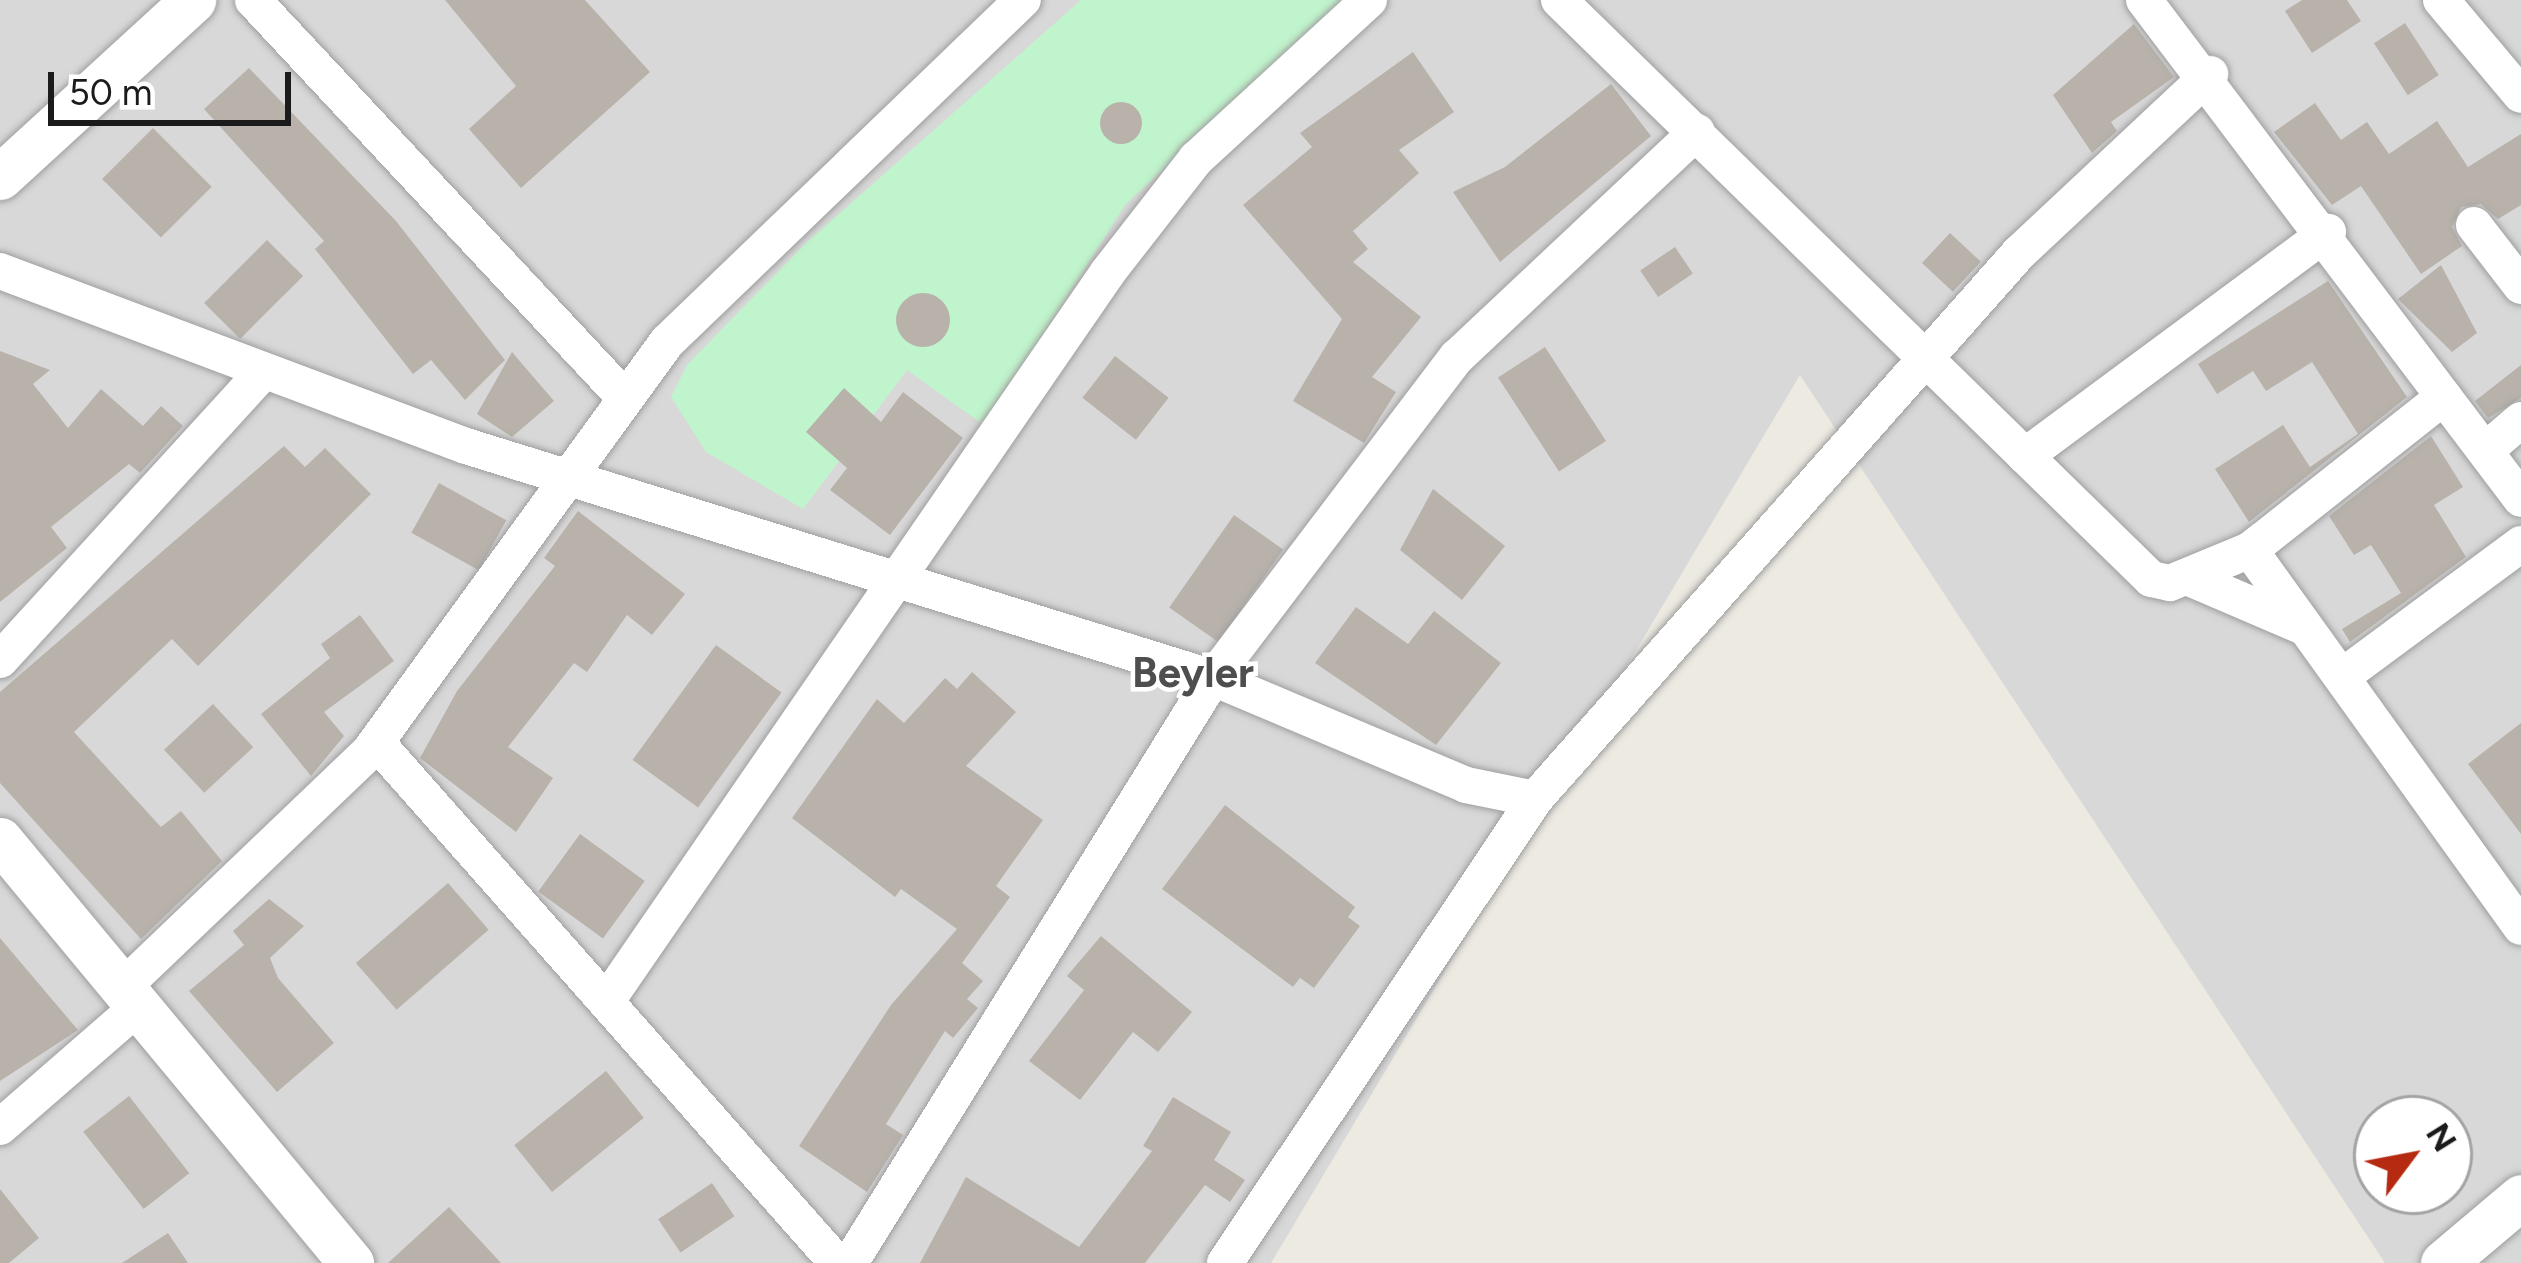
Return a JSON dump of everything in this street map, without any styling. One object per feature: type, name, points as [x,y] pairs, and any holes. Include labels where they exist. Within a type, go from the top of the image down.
[{"type":"street","points":[[0,177],[193,0]]},
{"type":"street","points":[[253,0],[622,396]]},
{"type":"street","points":[[0,1127],[377,743],[570,479],[622,396],[1023,0]]},
{"type":"street","points":[[606,1002],[896,578],[1196,160],[1369,0]]},
{"type":"street","points":[[1559,0],[2151,579],[2187,577],[2250,550],[2444,398]]},
{"type":"street","points":[[2144,0],[2210,74],[2521,499]]},
{"type":"street","points":[[2441,0],[2521,94]]},
{"type":"street","points":[[1225,1263],[1535,799],[2075,196],[2210,74]]},
{"type":"street","points":[[850,1263],[1213,678],[1457,357],[1696,132]]},
{"type":"street","points":[[2474,225],[2521,286]]},
{"type":"street","points":[[2025,456],[2328,232]]},
{"type":"street","points":[[0,271],[262,374],[570,479],[1213,678],[1466,785],[1535,799]]},
{"type":"street","points":[[0,659],[262,374]]},
{"type":"street","points":[[2486,450],[2521,420]]},
{"type":"street","points":[[2344,675],[2521,544]]},
{"type":"street","points":[[2250,550],[2521,927]]},
{"type":"street","points":[[2187,577],[2317,638]]},
{"type":"street","points":[[377,743],[837,1263]]},
{"type":"street","points":[[0,840],[345,1261]]},
{"type":"street","points":[[2444,1263],[2521,1197]]},
{"type":"shaded area","points":[[0,0],[2521,0],[2521,1263],[2385,1263],[2353,1215],[2473,1215],[2473,1095],[2353,1095],[2353,1214],[1800,375],[1271,1263],[0,1263]]},
{"type":"green space","points":[[1081,0],[1344,0],[1125,205],[985,426],[907,370],[803,509],[706,452],[671,397],[687,365],[807,242]]},
{"type":"building","points":[[445,0],[585,0],[650,72],[521,188],[469,129],[516,86]]},
{"type":"building","points":[[2302,0],[2347,0],[2361,21],[2312,53],[2285,11]]},
{"type":"building","points":[[2405,23],[2439,75],[2408,95],[2374,43]]},
{"type":"building","points":[[2134,24],[2174,77],[2111,122],[2117,131],[2092,153],[2053,95]]},
{"type":"building","points":[[1413,52],[1454,112],[1399,150],[1419,173],[1353,231],[1368,249],[1353,262],[1421,317],[1372,377],[1396,392],[1364,443],[1293,401],[1342,319],[1243,205],[1312,147],[1300,133]]},
{"type":"building","points":[[249,68],[396,221],[505,360],[465,400],[431,360],[413,374],[315,249],[324,241],[204,109]]},
{"type":"building","points":[[1611,84],[1651,136],[1500,262],[1453,192],[1505,167]]},
{"type":"building","points":[[1121,102],[1136,108],[1142,123],[1136,138],[1121,144],[1106,138],[1100,123],[1106,108]]},
{"type":"building","points":[[2315,103],[2341,140],[2367,122],[2389,154],[2437,121],[2468,167],[2521,134],[2521,205],[2498,219],[2481,204],[2461,207],[2452,227],[2462,246],[2421,274],[2361,186],[2332,205],[2274,132]]},
{"type":"building","points":[[153,128],[212,187],[161,238],[102,179]]},
{"type":"building","points":[[1950,233],[1981,262],[1953,292],[1922,263]]},
{"type":"building","points":[[267,240],[303,276],[240,339],[204,303]]},
{"type":"building","points":[[1675,247],[1693,274],[1658,297],[1640,270]]},
{"type":"building","points":[[2441,265],[2477,333],[2452,352],[2398,299]]},
{"type":"building","points":[[2328,281],[2407,397],[2249,522],[2215,469],[2283,425],[2310,467],[2358,434],[2312,362],[2266,391],[2253,371],[2217,394],[2198,364]]},
{"type":"building","points":[[923,293],[942,301],[950,320],[942,339],[923,347],[904,339],[896,320],[904,301]]},
{"type":"building","points":[[1545,347],[1606,441],[1559,471],[1498,377]]},
{"type":"building","points":[[0,351],[50,370],[33,384],[68,428],[101,389],[143,426],[161,406],[183,426],[140,473],[129,464],[51,527],[67,548],[0,602]]},
{"type":"building","points":[[512,352],[554,401],[512,437],[477,414]]},
{"type":"building","points":[[1115,356],[1169,398],[1136,440],[1082,398]]},
{"type":"building","points":[[2521,365],[2521,398],[2488,418],[2475,401]]},
{"type":"building","points":[[844,388],[881,422],[903,392],[963,438],[890,535],[830,490],[847,468],[806,432]]},
{"type":"building","points":[[2431,436],[2463,487],[2434,505],[2466,557],[2350,642],[2342,629],[2401,593],[2371,545],[2354,555],[2329,516]]},
{"type":"building","points":[[284,446],[305,467],[325,448],[371,494],[198,666],[172,639],[74,732],[161,827],[181,811],[222,861],[141,939],[0,783],[0,692]]},
{"type":"building","points":[[439,483],[506,520],[479,570],[411,533]]},
{"type":"building","points":[[1433,489],[1505,546],[1462,600],[1400,550]]},
{"type":"building","points":[[578,511],[685,594],[652,635],[627,615],[587,672],[574,663],[508,747],[553,778],[516,832],[420,758],[457,691],[555,566],[544,558]]},
{"type":"building","points":[[1234,515],[1283,549],[1218,642],[1169,608]]},
{"type":"building","points":[[1356,607],[1408,644],[1434,611],[1501,663],[1436,745],[1315,663]]},
{"type":"building","points":[[360,615],[394,661],[324,712],[344,736],[311,776],[261,714],[330,658],[321,644]]},
{"type":"building","points":[[716,645],[782,693],[698,807],[633,760]]},
{"type":"building","points":[[972,672],[1016,712],[966,766],[1043,820],[996,886],[1010,897],[962,963],[983,981],[967,999],[978,1008],[953,1038],[945,1031],[886,1124],[903,1135],[867,1192],[799,1146],[891,1005],[957,929],[901,889],[895,897],[792,818],[877,699],[904,723],[945,678],[957,689]]},
{"type":"building","points":[[213,704],[253,747],[204,793],[164,750]]},
{"type":"building","points":[[2521,723],[2521,834],[2468,764]]},
{"type":"building","points":[[1225,805],[1355,907],[1348,917],[1360,926],[1314,988],[1300,978],[1293,987],[1162,889]]},
{"type":"building","points":[[580,834],[645,881],[603,938],[538,891]]},
{"type":"building","points":[[448,883],[489,930],[397,1010],[356,963]]},
{"type":"building","points":[[269,899],[304,926],[270,958],[278,978],[334,1043],[277,1092],[189,991],[244,945],[233,931]]},
{"type":"building","points":[[1101,936],[1192,1012],[1158,1052],[1133,1032],[1080,1100],[1029,1061],[1084,990],[1067,976]]},
{"type":"building","points":[[0,938],[78,1030],[0,1081]]},
{"type":"building","points":[[606,1071],[644,1118],[552,1192],[514,1145]]},
{"type":"building","points":[[129,1096],[189,1173],[144,1209],[83,1132]]},
{"type":"building","points":[[1173,1097],[1231,1132],[1214,1160],[1245,1180],[1230,1202],[1205,1185],[1145,1263],[920,1263],[966,1177],[1079,1247],[1152,1151],[1143,1146]]},
{"type":"building","points":[[712,1183],[734,1216],[680,1253],[658,1219]]},
{"type":"building","points":[[0,1189],[39,1238],[9,1263],[0,1263]]},
{"type":"building","points":[[449,1207],[501,1263],[388,1263]]},
{"type":"building","points":[[168,1233],[188,1263],[122,1263]]},
{"type":"district","name":"Beyler","points":[[1193,673]]}]
